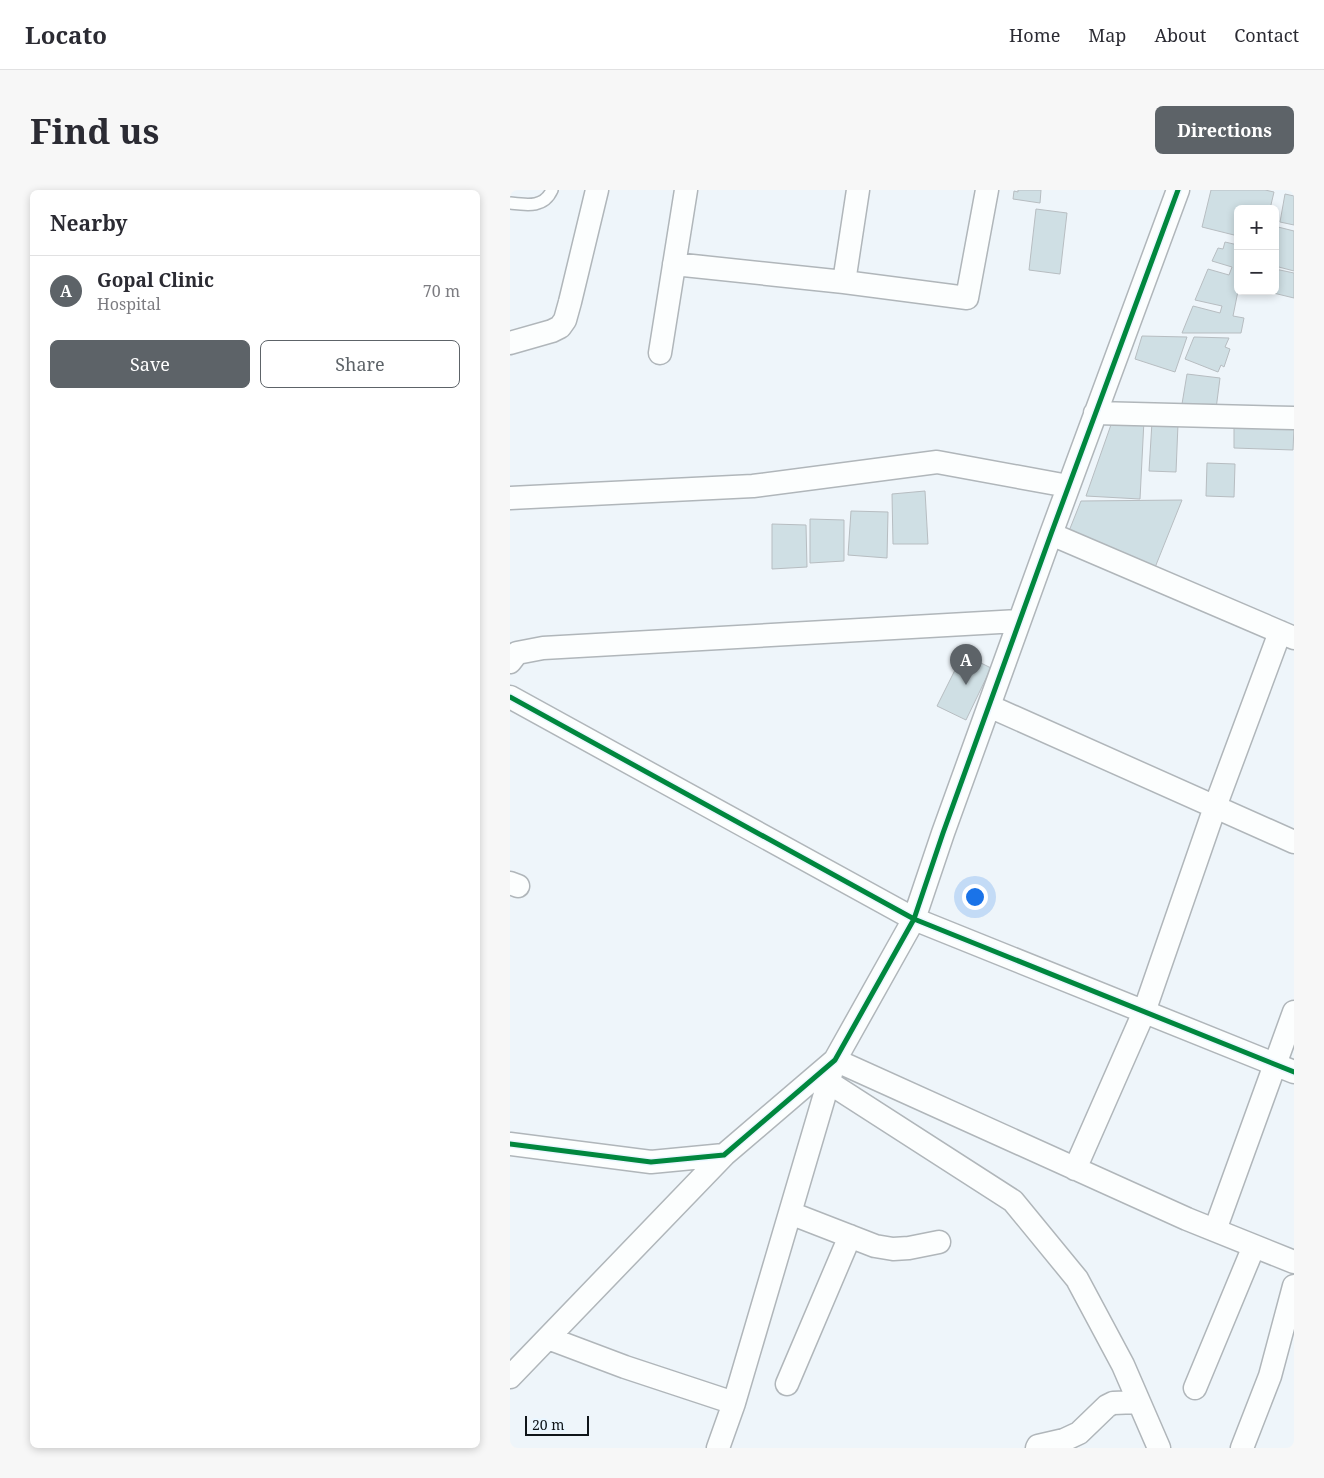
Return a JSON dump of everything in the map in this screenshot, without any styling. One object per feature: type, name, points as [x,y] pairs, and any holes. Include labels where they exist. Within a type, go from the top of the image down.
[{"type":"street","points":[[510,343],[552,331],[565,320],[597,190]]},
{"type":"street","points":[[660,353],[686,190]]},
{"type":"street","points":[[844,282],[858,190]]},
{"type":"street","points":[[674,264],[844,282],[967,298],[987,190]]},
{"type":"street","points":[[718,1448],[734,1403],[835,1060],[914,919],[943,832],[1068,486],[1178,190]]},
{"type":"street","points":[[1095,413],[1294,418]]},
{"type":"street","points":[[510,498],[753,486],[937,462],[1068,486]]},
{"type":"street","points":[[1051,534],[1287,635],[1215,807],[1144,1012],[1075,1169]]},
{"type":"street","points":[[510,662],[517,653],[543,648],[1020,622]]},
{"type":"street","points":[[510,697],[914,919],[1284,1068]]},
{"type":"street","points":[[989,706],[1294,842]]},
{"type":"street","points":[[1215,1230],[1284,1068],[1294,1012]]},
{"type":"street","points":[[513,1368],[548,1338],[724,1155],[835,1060]]},
{"type":"street","points":[[835,1060],[1075,1169],[1294,1262]]},
{"type":"street","points":[[828,1082],[1013,1201],[1078,1279],[1122,1365],[1159,1448]]},
{"type":"street","points":[[510,1144],[651,1162],[724,1155]]},
{"type":"street","points":[[790,1213],[875,1246],[894,1249],[939,1242]]},
{"type":"street","points":[[787,1384],[850,1236]]},
{"type":"street","points":[[1195,1388],[1254,1246]]},
{"type":"street","points":[[1242,1448],[1270,1376],[1294,1286]]},
{"type":"street","points":[[548,1338],[625,1367],[734,1403]]},
{"type":"street","points":[[1037,1448],[1046,1443],[1064,1440],[1080,1433],[1107,1406],[1113,1403],[1138,1402]]},
{"type":"lane","points":[[510,204],[532,205],[542,202],[552,190]]},
{"type":"building","points":[[1018,190],[1041,190],[1040,203],[1013,199],[1014,191],[1018,192]]},
{"type":"building","points":[[1211,190],[1265,190],[1274,192],[1271,205],[1234,205],[1234,235],[1202,227]]},
{"type":"building","points":[[1285,194],[1294,196],[1294,225],[1280,222]]},
{"type":"building","points":[[1036,209],[1067,213],[1060,274],[1029,270]]},
{"type":"building","points":[[1279,227],[1294,231],[1294,271],[1279,267]]},
{"type":"building","points":[[1225,242],[1234,244],[1234,295],[1237,295],[1233,316],[1244,318],[1241,333],[1182,333],[1193,306],[1220,313],[1222,306],[1195,300],[1208,269],[1229,275],[1232,267],[1212,261],[1218,248],[1223,249]]},
{"type":"building","points":[[1279,270],[1294,273],[1294,298],[1279,294]]},
{"type":"building","points":[[1142,336],[1187,337],[1175,372],[1135,359]]},
{"type":"building","points":[[1194,337],[1229,338],[1225,347],[1230,349],[1224,367],[1221,365],[1218,372],[1185,359]]},
{"type":"building","points":[[1187,374],[1220,378],[1216,409],[1182,404]]},
{"type":"building","points":[[1113,419],[1144,420],[1140,499],[1086,496]]},
{"type":"building","points":[[1152,422],[1178,424],[1176,472],[1149,471]]},
{"type":"building","points":[[1234,425],[1294,427],[1293,450],[1234,448]]},
{"type":"building","points":[[1207,463],[1235,464],[1234,497],[1206,496]]},
{"type":"building","points":[[925,491],[928,544],[893,544],[892,494]]},
{"type":"building","points":[[1182,500],[1154,570],[1067,536],[1081,501]]},
{"type":"building","points":[[851,511],[888,512],[887,558],[848,555]]},
{"type":"building","points":[[810,519],[844,520],[844,561],[810,563]]},
{"type":"building","points":[[772,524],[806,525],[807,567],[772,569]]},
{"type":"building","points":[[963,654],[991,668],[966,720],[937,706]]},
{"type":"cycle path","points":[[1178,190],[1051,534],[943,833],[914,919],[1294,1072]]},
{"type":"cycle path","points":[[510,697],[914,919],[835,1060],[724,1155],[651,1162],[510,1144]]},
{"type":"place","name":"Gopal Clinic","points":[[966,685]]}]
